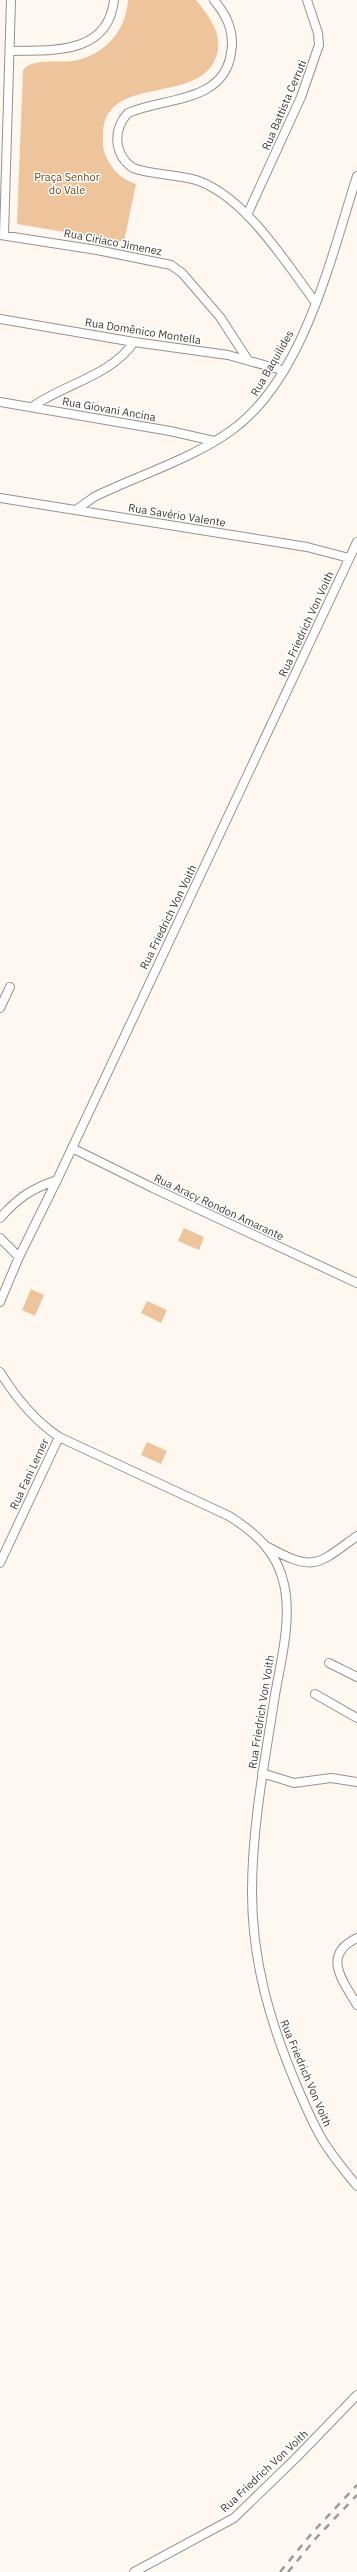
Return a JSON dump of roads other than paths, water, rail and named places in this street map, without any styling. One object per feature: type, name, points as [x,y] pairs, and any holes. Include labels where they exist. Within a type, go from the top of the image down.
[{"type":"street","points":[[2,235],[11,0]]},
{"type":"street","points":[[10,51],[75,46],[89,41],[102,32],[113,9],[114,0]]},
{"type":"street","points":[[214,0],[227,19],[233,43],[229,66],[223,77],[212,88],[198,94],[128,113],[119,127],[117,144],[123,159],[133,168],[196,180],[224,194],[247,215],[316,303]]},
{"type":"street","name":"Rua Battista Cerruti","points":[[247,215],[300,97],[319,45],[318,33],[307,0]]},
{"type":"street","name":"Rua Baquilides","points":[[76,510],[94,498],[214,441],[232,430],[260,406],[282,370],[316,303],[357,176]]},
{"type":"street","name":"Rua Ciríaco Jimenez","points":[[2,235],[97,250],[171,265],[182,273],[220,317],[248,360]]},
{"type":"street","name":"Rua Domênico Montella","points":[[2,317],[134,342],[228,355],[282,370]]},
{"type":"street","points":[[32,408],[52,394],[108,366],[124,355],[134,342]]},
{"type":"street","name":"Rua Giovani Ancina","points":[[0,402],[170,430],[214,441]]},
{"type":"street","name":"Rua Savério Valente","points":[[0,498],[307,547],[349,558]]},
{"type":"street","name":"Rua Friedrich Von Voith","points":[[0,1302],[19,1257],[57,1180],[357,542]]},
{"type":"street","points":[[0,1008],[10,987]]},
{"type":"street","name":"Rua Aracy Rondon Amarante","points":[[72,1148],[153,1188],[357,1283]]},
{"type":"street","points":[[0,1218],[16,1200],[28,1192],[57,1180]]},
{"type":"street","points":[[0,1238],[19,1257]]},
{"type":"street","name":"Rua Friedrich Von Voith","points":[[0,1372],[36,1420],[59,1438],[230,1516],[253,1531],[268,1547],[278,1564],[284,1585],[286,1628],[262,1773],[252,1892],[258,1971],[276,2035],[309,2114],[323,2140],[357,2186]]},
{"type":"street","name":"Rua Fani Lerner","points":[[0,1563],[59,1438]]},
{"type":"street","points":[[268,1547],[297,1561],[313,1563],[328,1559],[357,1536]]},
{"type":"street","points":[[329,1663],[357,1676]]},
{"type":"street","points":[[315,1694],[357,1718]]},
{"type":"street","points":[[262,1773],[294,1783],[331,1778],[357,1782]]},
{"type":"street","points":[[357,1938],[346,1943],[338,1954],[337,1965],[357,2005]]},
{"type":"street","name":"Rua Friedrich Von Voith","points":[[134,2572],[234,2518],[297,2457],[357,2395]]},
{"type":"railway","points":[[280,2572],[312,2533],[357,2485]]},
{"type":"railway","points":[[288,2572],[317,2537],[357,2495]]},
{"type":"park label","name":"Praça Senhor do Vale","points":[[67,183]]}]
